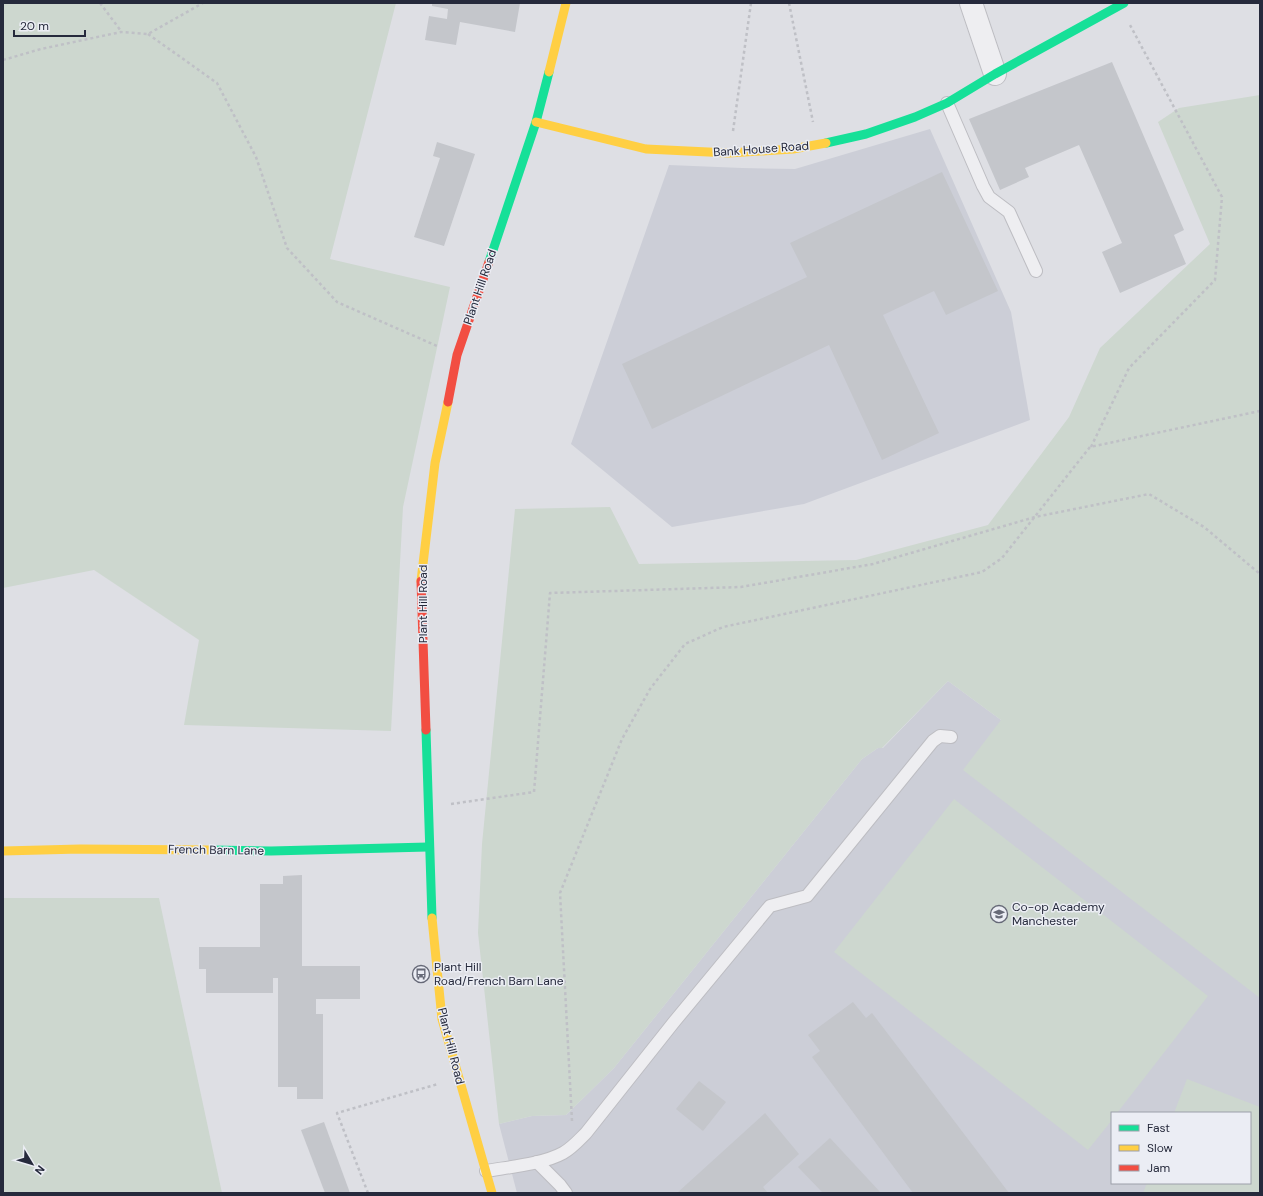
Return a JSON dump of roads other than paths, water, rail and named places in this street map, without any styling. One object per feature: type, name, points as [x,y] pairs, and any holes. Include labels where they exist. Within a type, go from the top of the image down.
[{"type":"street","name":"Plant Hill Road","points":[[492,1193],[442,1019],[431,910],[421,582],[435,463],[457,355],[536,122],[566,3]]},
{"type":"street","points":[[971,3],[995,74]]},
{"type":"street","name":"Bank House Road","points":[[536,122],[646,149],[729,153],[793,149],[818,145],[866,134],[915,117],[947,103],[995,74],[1122,4]]},
{"type":"street","name":"French Barn Lane","points":[[3,851],[80,849],[271,851],[428,847]]},
{"type":"lane","points":[[947,103],[983,186],[989,196],[1009,212],[1036,271]]},
{"type":"lane","points":[[486,1171],[552,1158],[563,1153],[574,1145],[586,1133],[684,1010],[770,906],[807,896],[933,741],[940,736],[951,738]]},
{"type":"lane","points":[[537,1162],[566,1193]]},
{"type":"place","name":"Co-op Academy Manchester","points":[[999,914]]},
{"type":"place","name":"Plant Hill Road/French Barn Lane","points":[[421,974]]}]
